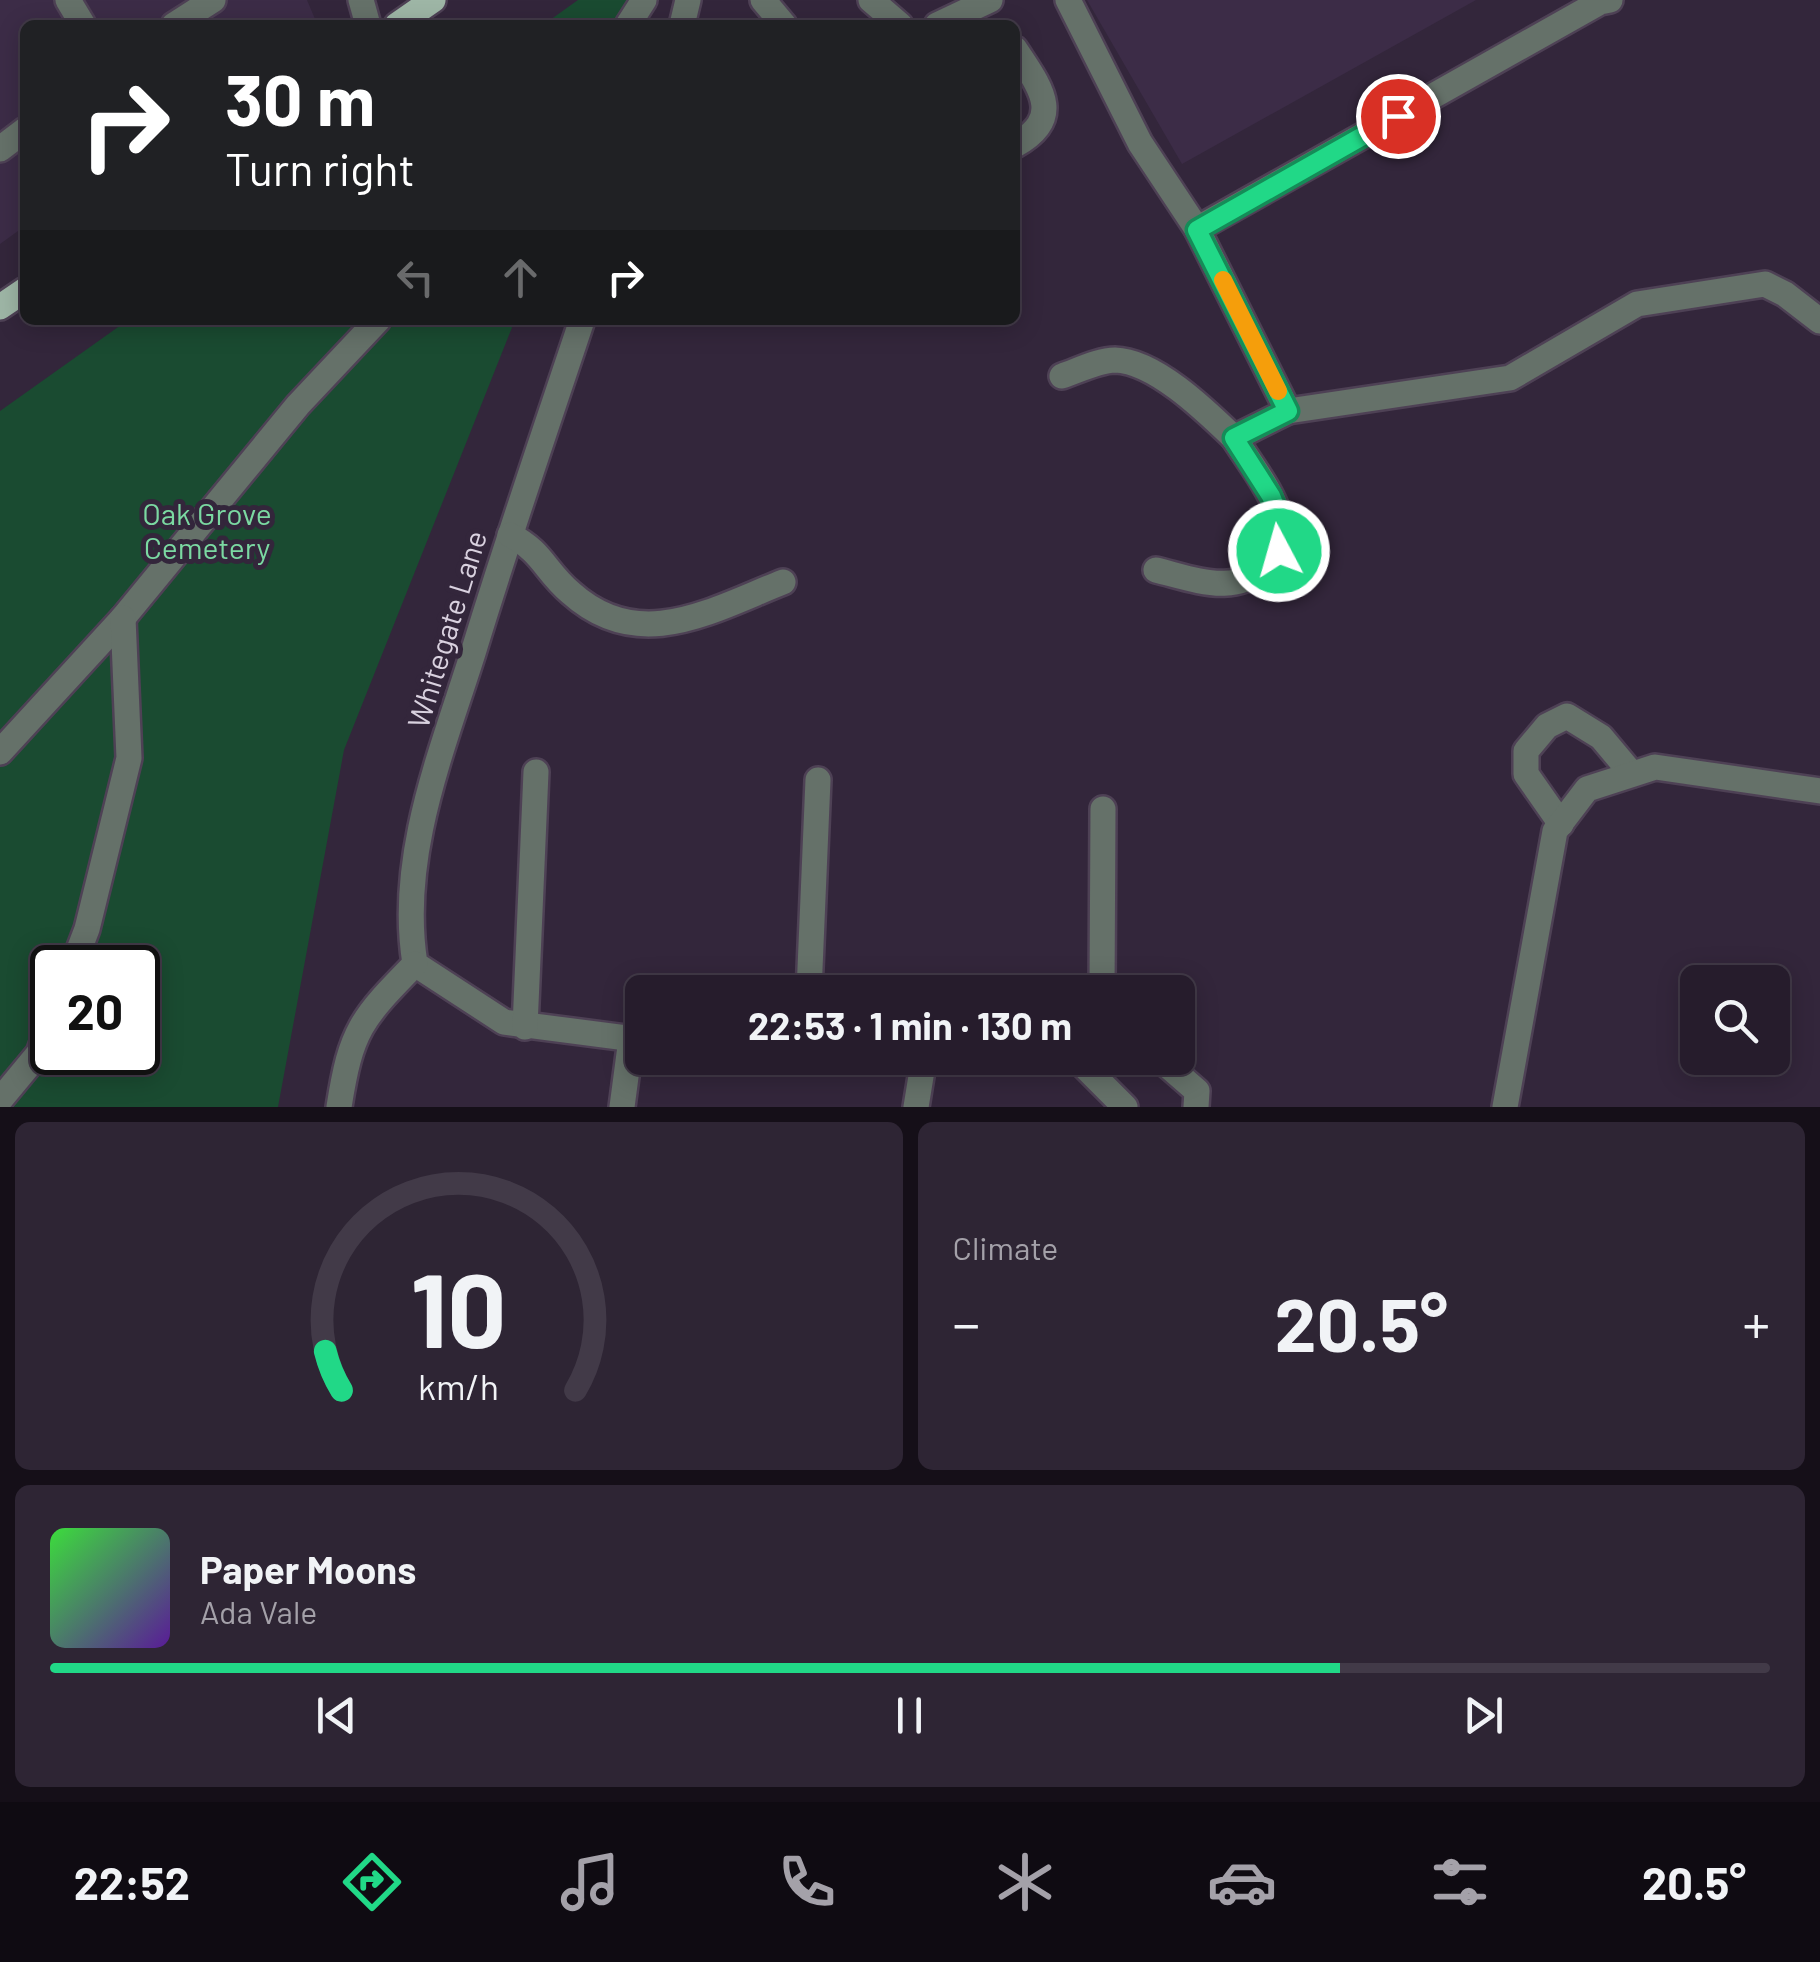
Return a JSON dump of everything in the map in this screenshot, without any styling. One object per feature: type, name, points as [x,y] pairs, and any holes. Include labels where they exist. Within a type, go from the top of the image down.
[{"type":"main road","points":[[404,20],[432,0]]},
{"type":"street","points":[[182,20],[213,0]]},
{"type":"street","points":[[763,0],[780,20]]},
{"type":"street","points":[[871,0],[894,20]]},
{"type":"street","points":[[1068,0],[1140,143],[1197,230],[1288,411]]},
{"type":"street","points":[[1197,230],[1600,2],[1610,0]]},
{"type":"street","points":[[947,20],[986,1]]},
{"type":"street","points":[[1020,57],[1040,87],[1046,111],[1036,132],[1020,141]]},
{"type":"street","points":[[1234,438],[1288,411],[1510,378],[1638,304],[1765,284],[1820,320]]},
{"type":"street","points":[[0,752],[123,618],[298,406],[373,325]]},
{"type":"street","name":"Whitegate Lane","points":[[414,964],[410,938],[412,869],[433,779],[580,325]]},
{"type":"street","points":[[1062,376],[1114,360],[1143,367],[1203,408],[1234,438],[1271,496],[1284,529],[1279,551],[1256,577],[1217,584],[1156,570]]},
{"type":"street","points":[[510,534],[531,546],[553,577],[582,604],[618,621],[641,626],[668,623],[712,610],[782,582]]},
{"type":"street","points":[[81,945],[130,758],[123,618]]},
{"type":"street","points":[[1561,824],[1526,774],[1526,751],[1547,726],[1568,716],[1601,737],[1632,774]]},
{"type":"street","points":[[1505,1107],[1556,830],[1587,788],[1656,767],[1820,792]]},
{"type":"street","points":[[524,1027],[536,772]]},
{"type":"street","points":[[810,975],[818,780]]},
{"type":"street","points":[[1102,975],[1103,809]]},
{"type":"street","points":[[339,1107],[352,1039],[374,1004],[414,964],[504,1022],[625,1039]]},
{"type":"street","points":[[0,1100],[30,1064]]},
{"type":"street","points":[[622,1107],[629,1075]]},
{"type":"street","points":[[916,1107],[921,1075]]},
{"type":"street","points":[[1094,1075],[1124,1107]]},
{"type":"street","points":[[1179,1075],[1197,1091],[1196,1107]]},
{"type":"shaded area","points":[[0,0],[307,0],[314,20],[20,20],[20,230],[0,244]]},
{"type":"shaded area","points":[[1087,0],[1476,0],[1182,164]]},
{"type":"green space","points":[[578,0],[643,0],[635,20],[550,20]]},
{"type":"green space","name":"Oak Grove Cemetery","points":[[121,325],[513,325],[344,750],[278,1107],[0,1107],[0,411]]},
{"type":"slow traffic","points":[[1223,280],[1278,391]]},
{"type":"route","points":[[1279,551],[1284,529],[1271,496],[1234,438],[1288,411],[1197,230],[1398,116]]}]
